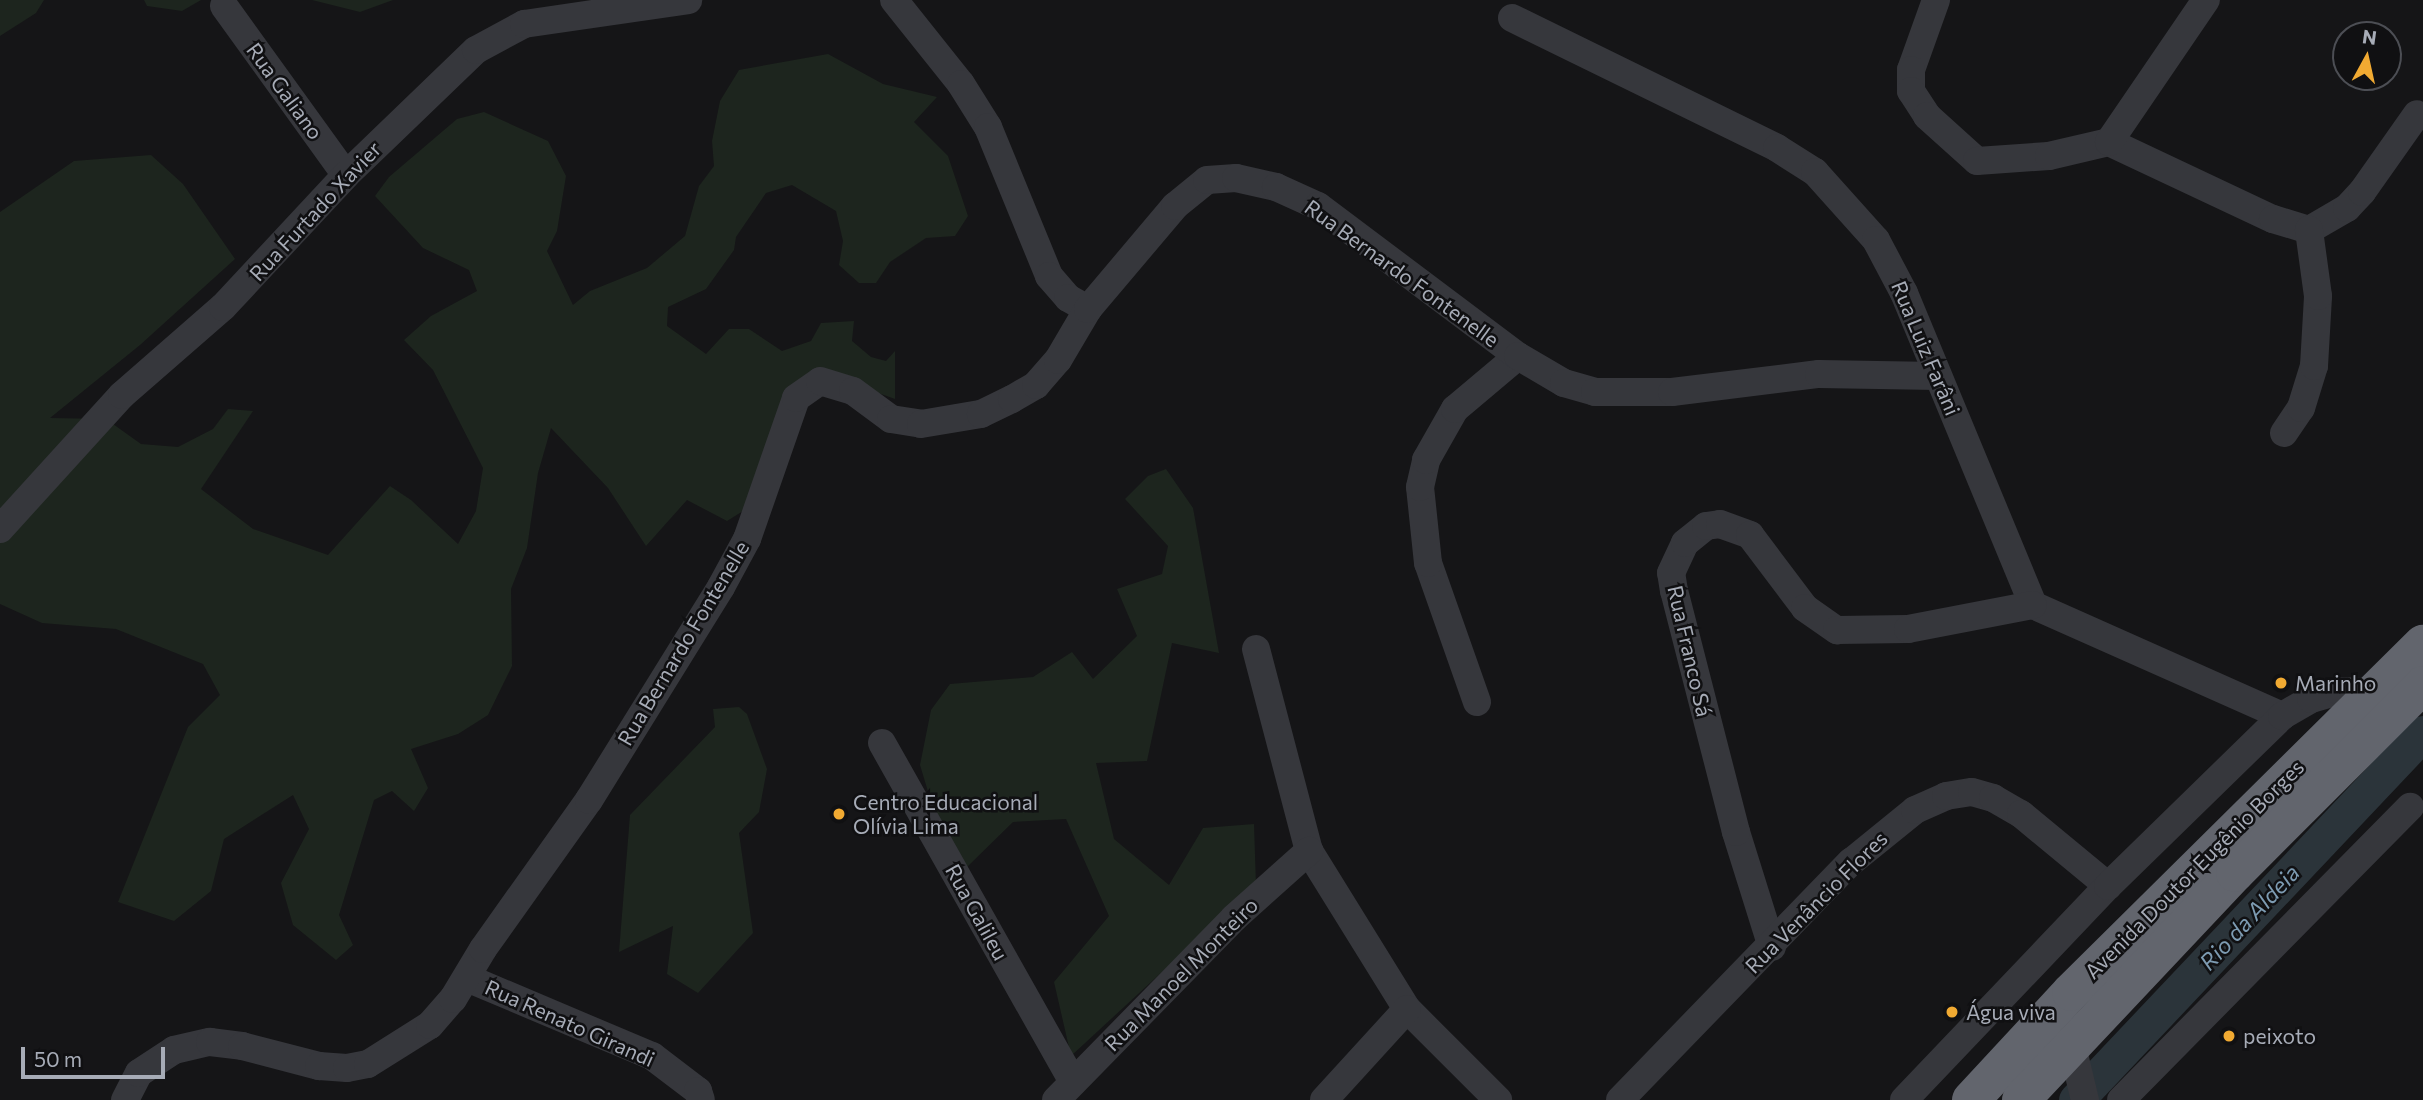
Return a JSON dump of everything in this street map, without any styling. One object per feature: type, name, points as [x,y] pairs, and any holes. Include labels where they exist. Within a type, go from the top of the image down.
[{"type":"highway","name":"Avenida Doutor Eugênio Borges","points":[[1971,1100],[2071,992],[2371,692],[2423,644]]},
{"type":"highway","name":"Avenida Doutor Eugênio Borges","points":[[2021,1100],[2078,1074],[2245,863],[2423,685]]},
{"type":"street","name":"Rua Furtado Xavier","points":[[0,529],[112,404],[223,307],[346,175],[476,50],[498,35],[536,22],[688,0]]},
{"type":"street","points":[[894,0],[961,84],[988,127],[1049,276],[1068,298],[1088,309]]},
{"type":"street","points":[[1936,0],[1911,70],[1911,91],[1927,116],[1968,156],[2000,163],[2109,142],[2273,219],[2309,230],[2347,208],[2362,192],[2417,114]]},
{"type":"street","points":[[2109,142],[2206,0]]},
{"type":"street","name":"Rua Galiano","points":[[224,6],[346,175]]},
{"type":"street","name":"Rua Luiz Farâni","points":[[1512,18],[1777,148],[1815,172],[1876,240],[1905,293],[2033,605]]},
{"type":"street","name":"Rua Bernardo Fontenelle","points":[[125,1100],[139,1073],[157,1058],[210,1042],[242,1046],[319,1066],[368,1064],[430,1025],[467,978],[512,906],[589,800],[731,570],[754,522],[796,398],[820,382],[853,391],[891,419],[933,424],[981,414],[1036,385],[1058,360],[1088,309],[1190,190],[1208,180],[1236,178],[1276,187],[1318,206],[1518,356],[1564,383],[1595,392],[1633,395],[1819,374],[1937,376]]},
{"type":"street","points":[[2284,433],[2301,408],[2314,366],[2318,296],[2309,230]]},
{"type":"street","points":[[1477,702],[1429,563],[1420,486],[1426,460],[1455,409],[1518,356]]},
{"type":"street","name":"Rua Franco Sá","points":[[1773,947],[1736,832],[1674,591],[1671,573],[1685,543],[1706,526],[1720,524],[1751,535],[1805,608],[1838,630],[1908,629],[2033,605]]},
{"type":"street","points":[[2033,605],[2282,716]]},
{"type":"street","points":[[1256,649],[1309,851],[1406,1009],[1498,1100]]},
{"type":"street","points":[[1904,1100],[2108,886],[2282,716],[2311,699],[2339,691],[2371,692]]},
{"type":"street","name":"Rua Galileu","points":[[882,743],[1064,1091]]},
{"type":"street","name":"Rua Venâncio Flores","points":[[1620,1100],[1773,947],[1882,832],[1914,810],[1947,796],[1972,792],[1993,798],[2021,814],[2108,886]]},
{"type":"street","points":[[2121,1100],[2410,807]]},
{"type":"street","name":"Rua Manoel Monteiro","points":[[1064,1091],[1234,918],[1309,851]]},
{"type":"street","name":"Rua Renato Girandi","points":[[467,978],[652,1056],[698,1091],[701,1100]]},
{"type":"street","points":[[1324,1100],[1406,1009]]},
{"type":"shaded area","points":[[0,0],[44,0],[36,13],[0,36]]},
{"type":"shaded area","points":[[144,0],[201,0],[182,11],[147,6]]},
{"type":"shaded area","points":[[312,0],[393,0],[360,12]]},
{"type":"shaded area","points":[[828,54],[883,84],[937,97],[914,122],[948,156],[968,216],[955,236],[926,238],[890,262],[876,283],[859,283],[839,265],[843,241],[836,211],[792,185],[766,193],[736,237],[734,250],[706,289],[668,307],[667,326],[706,354],[729,329],[749,329],[782,351],[811,341],[821,323],[854,321],[852,341],[871,357],[886,361],[895,351],[895,399],[856,385],[799,398],[743,511],[727,521],[687,500],[646,546],[608,488],[551,428],[538,473],[527,548],[511,589],[512,666],[488,715],[458,734],[411,749],[428,788],[414,811],[392,791],[374,800],[339,915],[353,945],[336,960],[293,925],[281,883],[309,829],[293,795],[224,839],[211,891],[174,921],[118,902],[188,727],[220,695],[203,664],[116,629],[42,623],[0,604],[0,212],[74,161],[151,155],[183,184],[235,259],[140,345],[50,418],[106,419],[141,444],[178,447],[213,429],[228,409],[253,411],[201,489],[253,529],[328,555],[390,486],[411,500],[458,544],[476,511],[483,468],[433,370],[404,340],[431,316],[477,291],[469,270],[423,248],[375,196],[389,177],[457,119],[484,112],[548,141],[566,176],[557,231],[547,251],[573,305],[590,291],[647,268],[685,236],[699,186],[714,166],[712,141],[720,101],[739,70]]},
{"type":"shaded area","points":[[1166,469],[1193,508],[1219,653],[1172,643],[1147,761],[1096,763],[1114,839],[1169,885],[1203,828],[1254,824],[1256,885],[1071,1056],[1054,982],[1109,916],[1066,819],[1013,822],[965,869],[936,818],[920,765],[931,710],[950,684],[1033,677],[1072,652],[1093,679],[1137,636],[1117,589],[1162,574],[1168,546],[1125,499],[1148,476]]},
{"type":"shaded area","points":[[739,707],[747,714],[767,769],[759,812],[739,833],[753,933],[698,993],[667,974],[673,926],[619,952],[630,815],[715,727],[713,709]]},
{"type":"waterway","name":"Rio da Aldeia","points":[[2076,1100],[2423,733]]},
{"type":"place","name":"Marinho","points":[[2281,683]]},
{"type":"place","name":"Centro Educacional Olívia Lima","points":[[839,814]]},
{"type":"place","name":"Água viva","points":[[1952,1012]]},
{"type":"place","name":"peixoto","points":[[2229,1036]]}]
